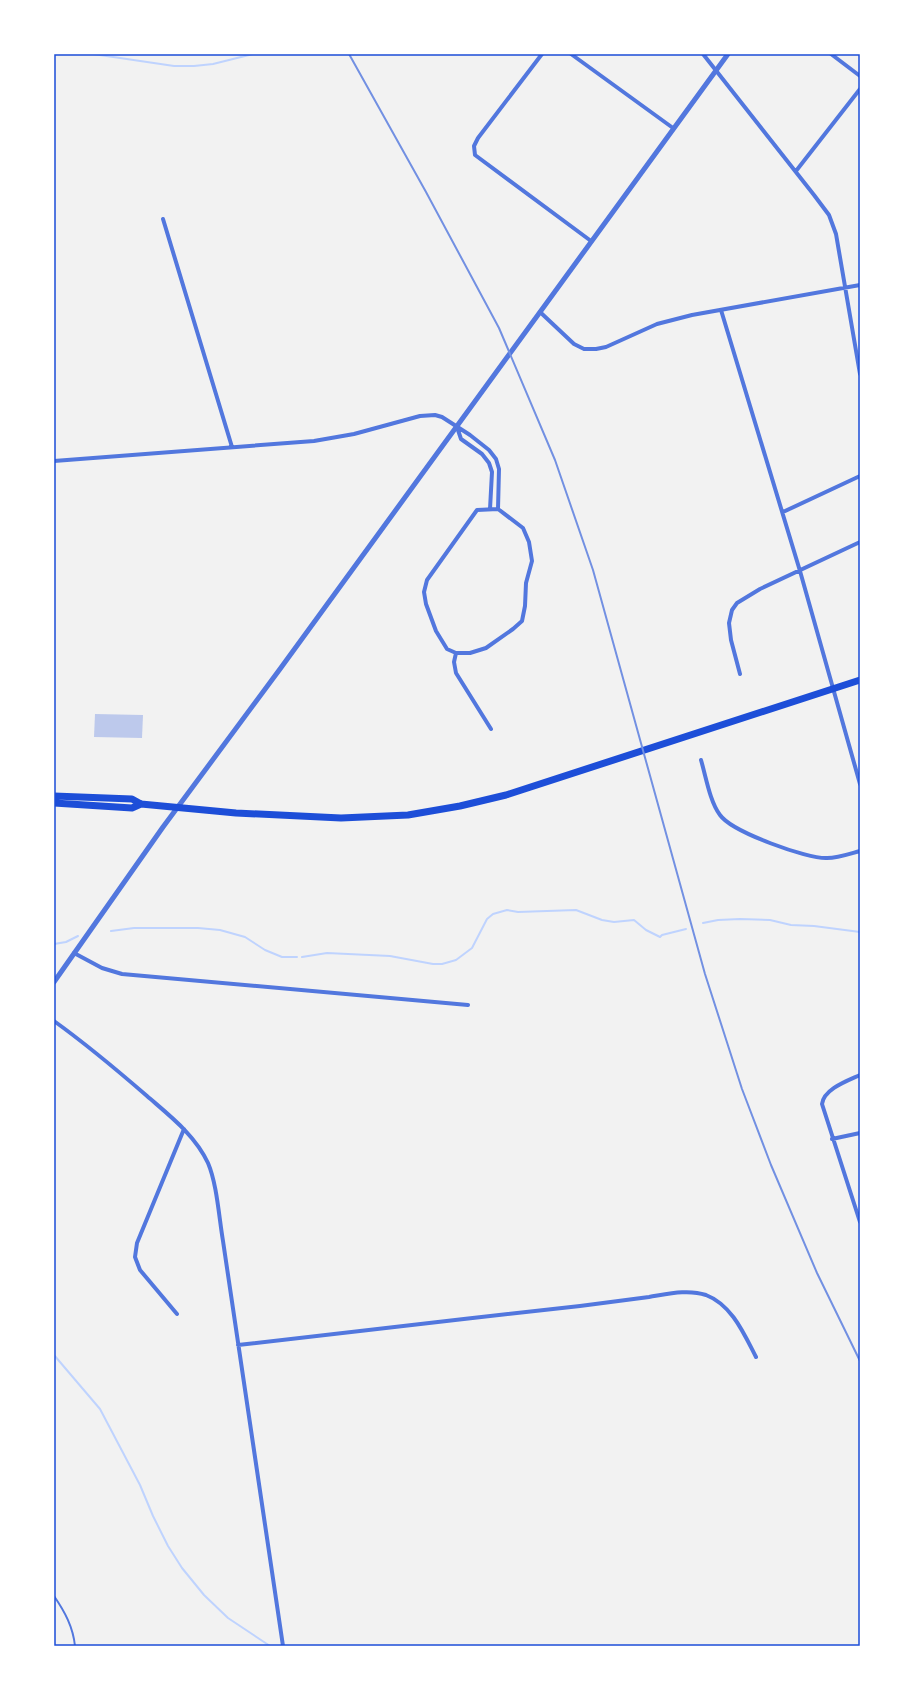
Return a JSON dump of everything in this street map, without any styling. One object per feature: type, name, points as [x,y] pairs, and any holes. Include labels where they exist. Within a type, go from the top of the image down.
[{"type":"highway","points":[[54,796],[132,799],[141,804],[177,808],[341,818],[408,815],[460,806],[506,795],[860,680]]},
{"type":"highway","points":[[54,803],[132,808],[141,804]]},
{"type":"street","points":[[542,54],[478,138],[474,146],[475,155],[591,241]]},
{"type":"street","points":[[571,54],[673,128]]},
{"type":"street","points":[[703,54],[796,171],[828,215],[833,226],[860,374]]},
{"type":"street","points":[[54,982],[177,808],[457,427],[728,54]]},
{"type":"street","points":[[831,54],[860,76]]},
{"type":"street","points":[[796,171],[860,89]]},
{"type":"street","points":[[163,219],[232,447]]},
{"type":"street","points":[[540,312],[574,344],[584,348],[596,349],[606,347],[657,324],[692,315],[860,285]]},
{"type":"street","points":[[721,310],[783,512],[860,784]]},
{"type":"street","points":[[54,461],[314,441],[354,434],[428,415],[435,415],[442,417],[466,432],[483,445],[496,459],[499,469],[498,509]]},
{"type":"street","points":[[457,427],[461,438],[482,454],[489,463],[492,472],[490,509]]},
{"type":"street","points":[[783,512],[860,476]]},
{"type":"street","points":[[490,509],[498,509],[523,528],[529,542],[532,561],[526,583],[525,606],[522,621],[486,648],[470,653],[456,653],[447,649],[436,631],[426,604],[424,592],[426,580],[478,510],[490,509]]},
{"type":"street","points":[[740,674],[731,640],[729,623],[732,610],[737,603],[747,596],[860,542]]},
{"type":"street","points":[[456,653],[454,662],[456,673],[491,729]]},
{"type":"street","points":[[700,760],[720,815],[729,823],[769,842],[798,853],[817,858],[827,858],[860,851]]},
{"type":"street","points":[[74,953],[102,968],[122,974],[468,1005]]},
{"type":"street","points":[[54,1021],[133,1084],[184,1129],[200,1147],[209,1165],[213,1178],[284,1646]]},
{"type":"street","points":[[860,1075],[828,1092],[823,1097],[822,1104],[823,1112],[860,1222]]},
{"type":"street","points":[[177,1314],[140,1270],[135,1256],[137,1243],[184,1129]]},
{"type":"street","points":[[832,1139],[860,1133]]},
{"type":"street","points":[[238,1345],[581,1306],[676,1292],[694,1292],[706,1295],[723,1304],[738,1324],[756,1357]]},
{"type":"lane","points":[[54,1596],[67,1616],[74,1635],[75,1646]]},
{"type":"building","points":[[95,714],[143,715],[142,738],[94,737]]},
{"type":"waterway","points":[[93,54],[174,66],[213,64],[253,54]]},
{"type":"waterway","points":[[302,957],[327,953],[390,956],[433,964],[442,964],[456,960],[472,948],[487,919],[493,914],[507,910],[518,912],[576,910],[602,920],[614,922],[634,920],[646,930],[660,937],[662,935],[686,929]]},
{"type":"waterway","points":[[703,923],[718,920],[740,919],[770,920],[791,925],[814,926],[860,932]]},
{"type":"waterway","points":[[111,931],[134,928],[198,928],[220,930],[245,937],[265,950],[282,957],[297,957]]},
{"type":"waterway","points":[[54,944],[66,942],[78,936]]},
{"type":"waterway","points":[[54,1355],[100,1409],[140,1485],[168,1546],[182,1568],[204,1595],[228,1618],[270,1646]]},
{"type":"railway","points":[[349,54],[426,192],[499,328],[555,460],[593,570],[705,974],[742,1089],[771,1165],[817,1273],[860,1361]]}]
